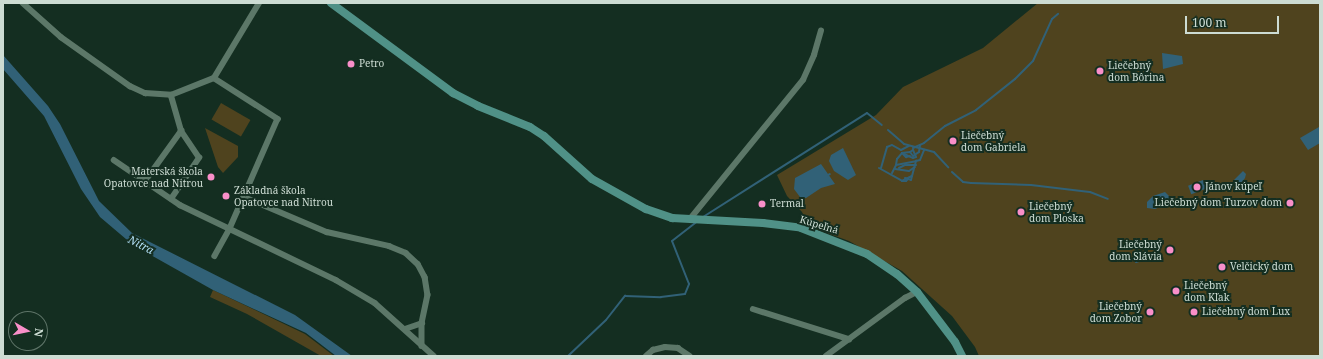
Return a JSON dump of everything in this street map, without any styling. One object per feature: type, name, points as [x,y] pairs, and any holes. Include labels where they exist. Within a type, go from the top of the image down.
[{"type":"street","points":[[23,3],[61,37],[130,86],[159,96],[171,95],[214,78],[259,3]]},
{"type":"street","name":"Kúpeľná","points":[[331,3],[453,93],[544,136],[592,178],[659,215],[690,219],[771,224],[801,228],[827,236],[867,254],[910,285],[917,292],[955,342],[962,356]]},
{"type":"street","points":[[690,219],[803,80],[814,55],[821,31]]},
{"type":"street","points":[[214,78],[278,119],[230,229],[215,256]]},
{"type":"street","points":[[171,95],[181,131],[199,158],[171,199]]},
{"type":"street","points":[[145,181],[181,131]]},
{"type":"street","points":[[114,160],[171,199],[336,280],[375,304],[434,356]]},
{"type":"street","points":[[244,198],[327,232],[389,246],[406,253],[418,264],[425,276],[428,296],[422,323],[422,346]]},
{"type":"street","points":[[826,356],[904,298],[917,292]]},
{"type":"street","points":[[753,309],[849,339]]},
{"type":"street","points":[[405,329],[422,323]]},
{"type":"street","points":[[646,356],[652,350],[665,347],[678,348],[690,356]]},
{"type":"shaded area","points":[[1038,3],[1320,3],[1320,356],[979,356],[975,347],[952,316],[902,271],[849,241],[808,226],[802,212],[787,196],[777,175],[876,115],[903,87],[983,48]]},
{"type":"shaded area","points":[[221,103],[250,120],[241,136],[212,119]]},
{"type":"shaded area","points":[[205,128],[238,146],[238,157],[223,173],[218,167]]},
{"type":"shaded area","points":[[213,290],[305,334],[334,356],[321,356],[247,314],[210,297]]},
{"type":"water","points":[[1162,53],[1182,56],[1183,64],[1163,69]]},
{"type":"water","name":"Nitra","points":[[3,55],[48,106],[60,124],[99,201],[132,233],[295,315],[352,356],[336,356],[306,333],[213,290],[133,245],[100,217],[81,189],[44,116],[3,69]]},
{"type":"water","points":[[1319,127],[1320,143],[1308,150],[1300,138]]},
{"type":"water","points":[[843,148],[856,175],[848,180],[834,171],[829,161],[831,155]]},
{"type":"water","points":[[821,164],[835,184],[821,188],[806,198],[800,197],[794,189],[795,178]]},
{"type":"water","points":[[1243,171],[1246,174],[1245,178],[1239,186],[1234,180]]},
{"type":"water","name":"Jánov kúpeľ","points":[[1203,180],[1206,188],[1191,194],[1188,186]]},
{"type":"water","points":[[1165,192],[1172,199],[1171,203],[1155,209],[1147,208],[1147,202],[1153,196]]},
{"type":"waterway","points":[[913,148],[924,143],[945,126],[976,110],[1015,79],[1033,61],[1052,19],[1058,14]]},
{"type":"waterway","points":[[703,217],[867,113],[882,125]]},
{"type":"waterway","points":[[888,130],[904,144],[934,152],[948,167]]},
{"type":"waterway","points":[[881,168],[887,147],[892,145],[901,150],[909,146]]},
{"type":"waterway","points":[[902,153],[910,152],[913,156],[919,152],[920,145]]},
{"type":"waterway","points":[[904,154],[913,158],[916,157],[913,150],[910,152]]},
{"type":"waterway","points":[[879,168],[902,181],[912,176],[916,161],[920,160],[924,150]]},
{"type":"waterway","points":[[896,165],[897,159],[902,153],[906,157],[910,156]]},
{"type":"waterway","points":[[892,173],[896,165],[916,161]]},
{"type":"waterway","points":[[899,168],[905,165],[916,165]]},
{"type":"waterway","points":[[895,169],[909,171],[915,167]]},
{"type":"waterway","points":[[952,172],[963,182],[1031,185],[1090,192],[1108,199]]},
{"type":"waterway","points":[[905,178],[911,180],[912,176]]},
{"type":"waterway","points":[[902,181],[906,181],[908,179]]},
{"type":"waterway","points":[[568,356],[606,320],[625,296],[661,297],[685,294],[689,284],[672,241],[696,222]]},
{"type":"place","name":"Petro","points":[[351,64]]},
{"type":"place","name":"Liečebný dom Bôrina","points":[[1100,71]]},
{"type":"place","name":"Liečebný dom Gabriela","points":[[953,141]]},
{"type":"place","name":"Materská škola Opatovce nad Nitrou","points":[[211,177]]},
{"type":"place","name":"Jánov kúpeľ","points":[[1197,187]]},
{"type":"place","name":"Základná škola Opatovce nad Nitrou","points":[[226,196]]},
{"type":"place","name":"Liečebný dom Turzov dom","points":[[1290,203]]},
{"type":"place","name":"Termal","points":[[762,204]]},
{"type":"place","name":"Liečebný dom Ploska","points":[[1021,212]]},
{"type":"place","name":"Liečebný dom Slávia","points":[[1170,250]]},
{"type":"place","name":"Velčický dom","points":[[1222,267]]},
{"type":"place","name":"Liečebný dom Kľak","points":[[1176,291]]},
{"type":"place","name":"Liečebný dom Zobor","points":[[1150,312]]},
{"type":"place","name":"Liečebný dom Lux","points":[[1194,312]]}]
